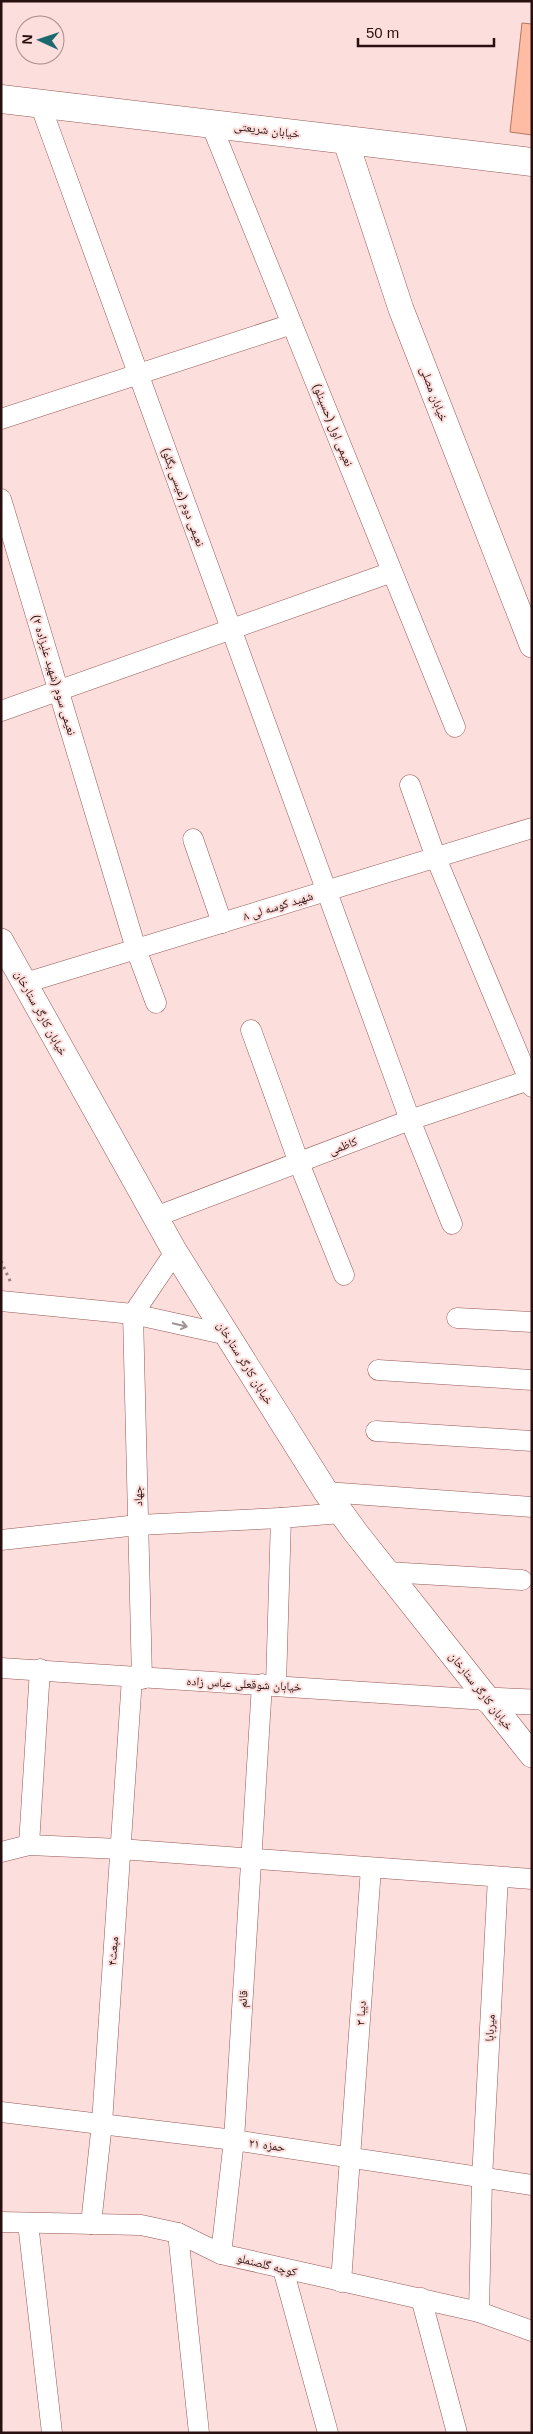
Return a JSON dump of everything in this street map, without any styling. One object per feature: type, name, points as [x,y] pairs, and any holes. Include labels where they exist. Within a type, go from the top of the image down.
[{"type":"main road","name":"خیابان شریعتی","points":[[1,99],[532,162]]},
{"type":"street","name":"نعیمی دوم (عیسی بگلو)","points":[[40,104],[410,1120],[452,1224]]},
{"type":"street","name":"نعیمی اول (حسینلو)","points":[[212,124],[455,727]]},
{"type":"street","name":"خیابان مصلی","points":[[345,139],[401,309],[532,645]]},
{"type":"street","points":[[1,419],[292,324]]},
{"type":"street","name":"نعیمی سوم (شهید علیزاده ۲)","points":[[1,499],[136,949],[156,1003]]},
{"type":"street","points":[[1,711],[392,572]]},
{"type":"street","points":[[410,785],[436,858],[531,1082]]},
{"type":"street","name":"شهید کوسه لی ۸","points":[[25,983],[532,828]]},
{"type":"street","points":[[193,839],[222,923]]},
{"type":"street","name":"خیابان کارگر ستارخان","points":[[1,941],[175,1252],[326,1492],[487,1700],[532,1755]]},
{"type":"street","points":[[251,1030],[299,1162],[344,1275]]},
{"type":"street","name":"کاظمی","points":[[155,1217],[410,1120],[531,1082]]},
{"type":"street","points":[[132,1314],[175,1252]]},
{"type":"street","points":[[1,1301],[132,1314],[228,1335]]},
{"type":"street","name":"جهاد","points":[[132,1314],[138,1525],[137,1678]]},
{"type":"street","points":[[457,1318],[532,1322]]},
{"type":"street","points":[[378,1370],[532,1380]]},
{"type":"street","points":[[376,1431],[532,1441]]},
{"type":"street","points":[[326,1492],[532,1507]]},
{"type":"street","points":[[1,1540],[138,1525],[341,1513]]},
{"type":"street","name":"قائم","points":[[222,2254],[234,2140],[251,1857],[269,1684],[281,1518]]},
{"type":"street","points":[[387,1572],[522,1580]]},
{"type":"street","name":"خیابان شوقعلی عباس زاده","points":[[1,1668],[40,1669],[137,1678],[269,1684],[487,1700]]},
{"type":"street","points":[[29,1845],[40,1669]]},
{"type":"street","name":"مبعث۴","points":[[91,2224],[102,2123],[120,1849],[137,1678]]},
{"type":"street","points":[[487,1700],[532,1702]]},
{"type":"street","points":[[1,1852],[29,1845],[120,1849],[251,1857],[371,1868],[532,1879]]},
{"type":"street","name":"دیبا ۳","points":[[341,2282],[371,1868]]},
{"type":"street","name":"میربابا","points":[[479,2312],[482,2178],[498,1877]]},
{"type":"street","name":"حمزه ۲۱","points":[[1,2112],[234,2140],[532,2185]]},
{"type":"street","name":"کوچه گلصنملو","points":[[1,2222],[142,2225],[178,2233],[222,2254],[479,2312],[532,2331]]},
{"type":"street","points":[[28,2223],[52,2433]]},
{"type":"street","points":[[178,2233],[199,2433]]},
{"type":"street","points":[[284,2269],[328,2433]]},
{"type":"street","points":[[420,2298],[457,2433]]},
{"type":"building","points":[[522,23],[532,24],[532,135],[510,132]]}]
